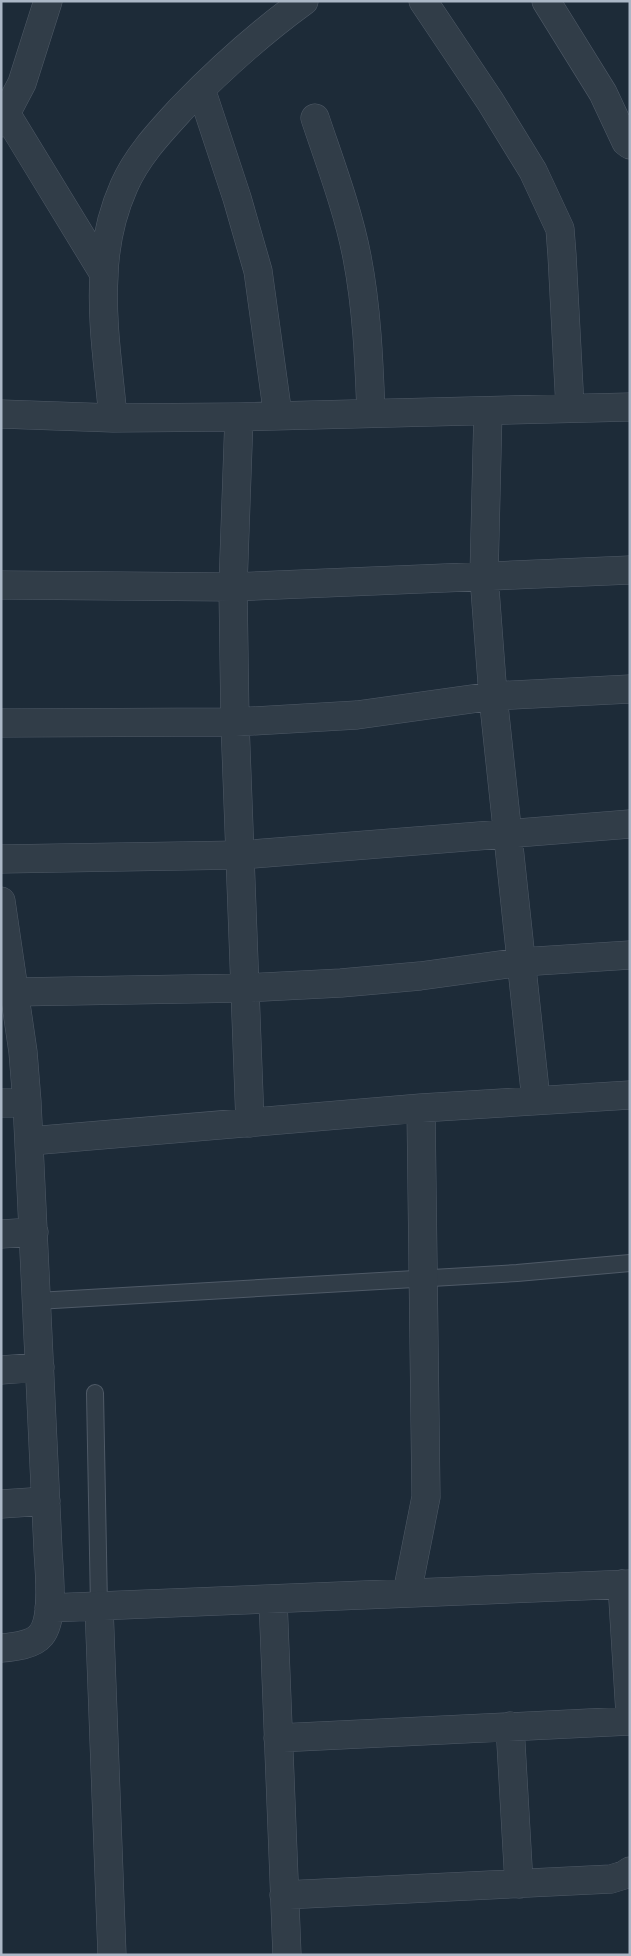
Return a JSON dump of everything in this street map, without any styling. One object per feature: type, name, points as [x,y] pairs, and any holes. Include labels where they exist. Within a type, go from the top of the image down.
[{"type":"street","points":[[48,1],[22,83],[4,119],[104,274]]},
{"type":"street","points":[[113,418],[104,316],[104,274],[112,221],[124,185],[150,142],[201,89],[273,24],[304,1]]},
{"type":"street","points":[[423,1],[490,101],[533,171],[560,229],[570,408]]},
{"type":"street","points":[[546,1],[603,93],[623,138],[630,145]]},
{"type":"street","points":[[201,89],[237,198],[258,271],[265,309],[278,416]]},
{"type":"street","points":[[315,118],[343,201],[357,256],[367,324],[371,414]]},
{"type":"street","points":[[1,414],[113,418],[239,417],[630,407]]},
{"type":"street","points":[[488,411],[484,576],[493,696],[536,1100]]},
{"type":"street","points":[[239,417],[233,587],[235,722],[250,1123]]},
{"type":"street","points":[[1,586],[233,587],[630,569]]},
{"type":"street","points":[[1,722],[235,722],[356,715],[493,696],[630,689]]},
{"type":"street","points":[[1,859],[240,855],[630,824]]},
{"type":"street","points":[[1,901],[6,961],[14,992],[23,1052],[14,1103],[30,1141],[49,1608],[47,1624],[41,1636],[27,1644],[1,1648]]},
{"type":"street","points":[[14,992],[245,988],[351,982],[420,976],[521,962],[630,955]]},
{"type":"street","points":[[30,1141],[422,1108],[630,1095]]},
{"type":"street","points":[[407,1593],[426,1497],[422,1108]]},
{"type":"street","points":[[1,1234],[34,1232]]},
{"type":"street","points":[[1,1370],[40,1367]]},
{"type":"street","points":[[1,1504],[46,1501]]},
{"type":"street","points":[[49,1608],[626,1584],[630,1714]]},
{"type":"street","points":[[273,1599],[287,1955]]},
{"type":"street","points":[[99,1606],[112,1955]]},
{"type":"street","points":[[278,1738],[630,1721]]},
{"type":"street","points":[[510,1726],[519,1884]]},
{"type":"street","points":[[284,1895],[611,1879],[630,1871]]},
{"type":"lane","points":[[37,1300],[425,1279],[630,1263]]},
{"type":"lane","points":[[95,1393],[99,1606]]}]
